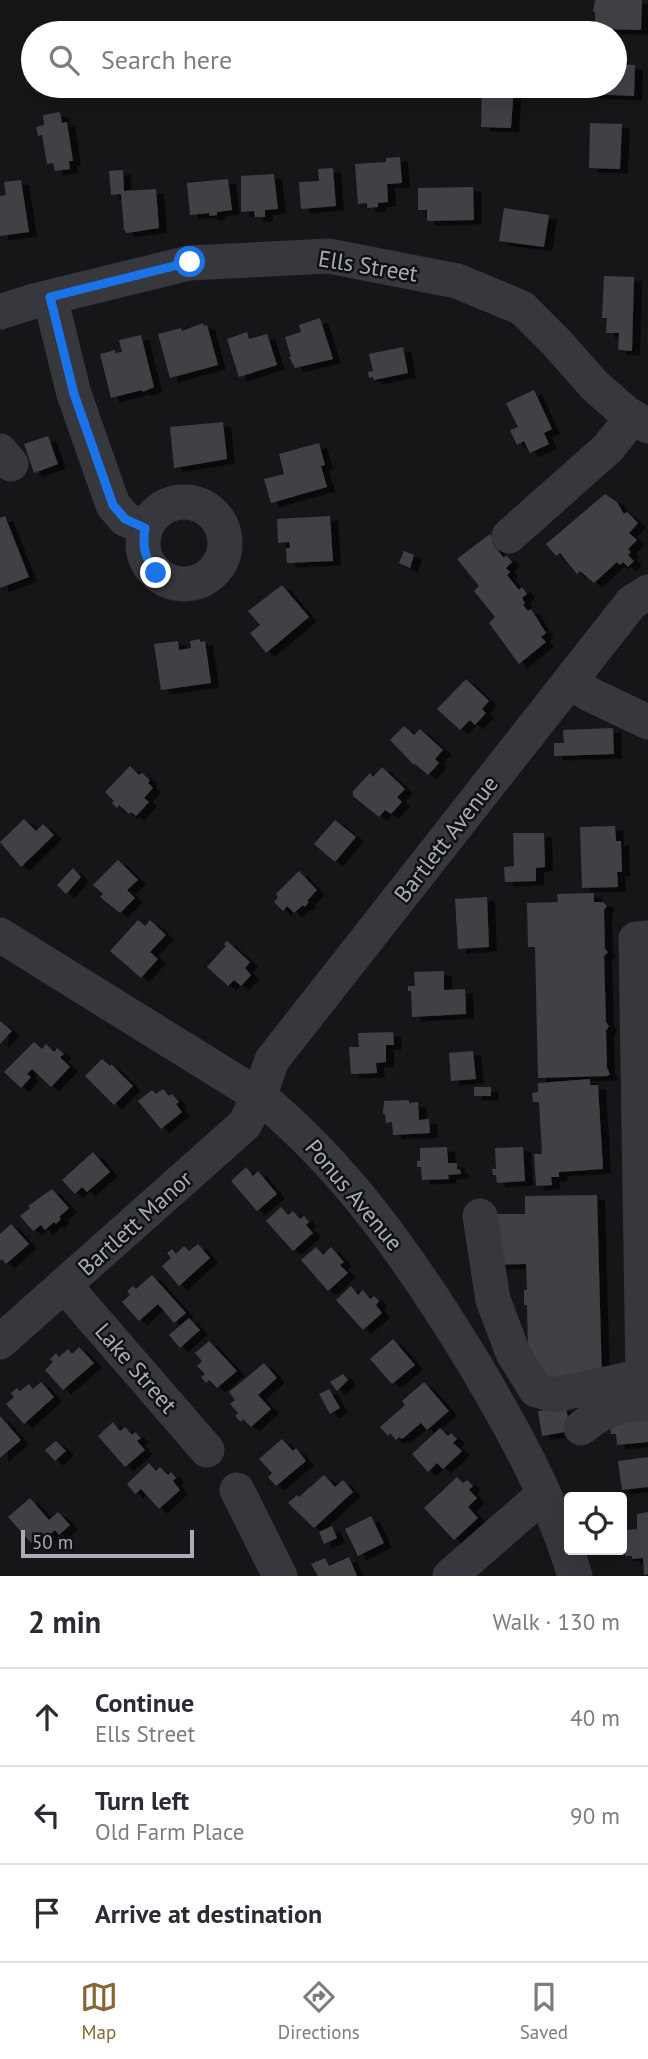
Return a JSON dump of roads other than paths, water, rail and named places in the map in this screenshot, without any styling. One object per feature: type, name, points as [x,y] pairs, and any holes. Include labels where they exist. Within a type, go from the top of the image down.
[{"type":"street","name":"Ells Street","points":[[0,312],[190,262],[329,256],[457,281],[522,308],[595,386],[640,421]]},
{"type":"street","points":[[50,297],[74,394],[113,505],[125,519],[145,528]]},
{"type":"street","points":[[509,536],[640,421]]},
{"type":"street","name":"Bartlett Avenue","points":[[259,1096],[272,1060],[632,602],[648,592]]},
{"type":"street","points":[[570,681],[589,694],[648,722]]},
{"type":"street","name":"Ponus Avenue","points":[[0,935],[259,1096],[293,1124],[346,1179],[411,1264],[499,1405],[544,1494],[575,1576]]},
{"type":"street","points":[[480,1216],[493,1300],[513,1353],[536,1390],[554,1395],[643,1376],[644,1105],[636,939],[648,939]]},
{"type":"street","name":"Bartlett Manor","points":[[0,1342],[245,1124],[259,1096]]},
{"type":"street","name":"Lake Street","points":[[65,1286],[208,1450]]},
{"type":"street","points":[[581,1428],[601,1413],[626,1404],[648,1403]]},
{"type":"street","points":[[237,1490],[280,1576]]},
{"type":"street","points":[[450,1576],[544,1494]]}]
